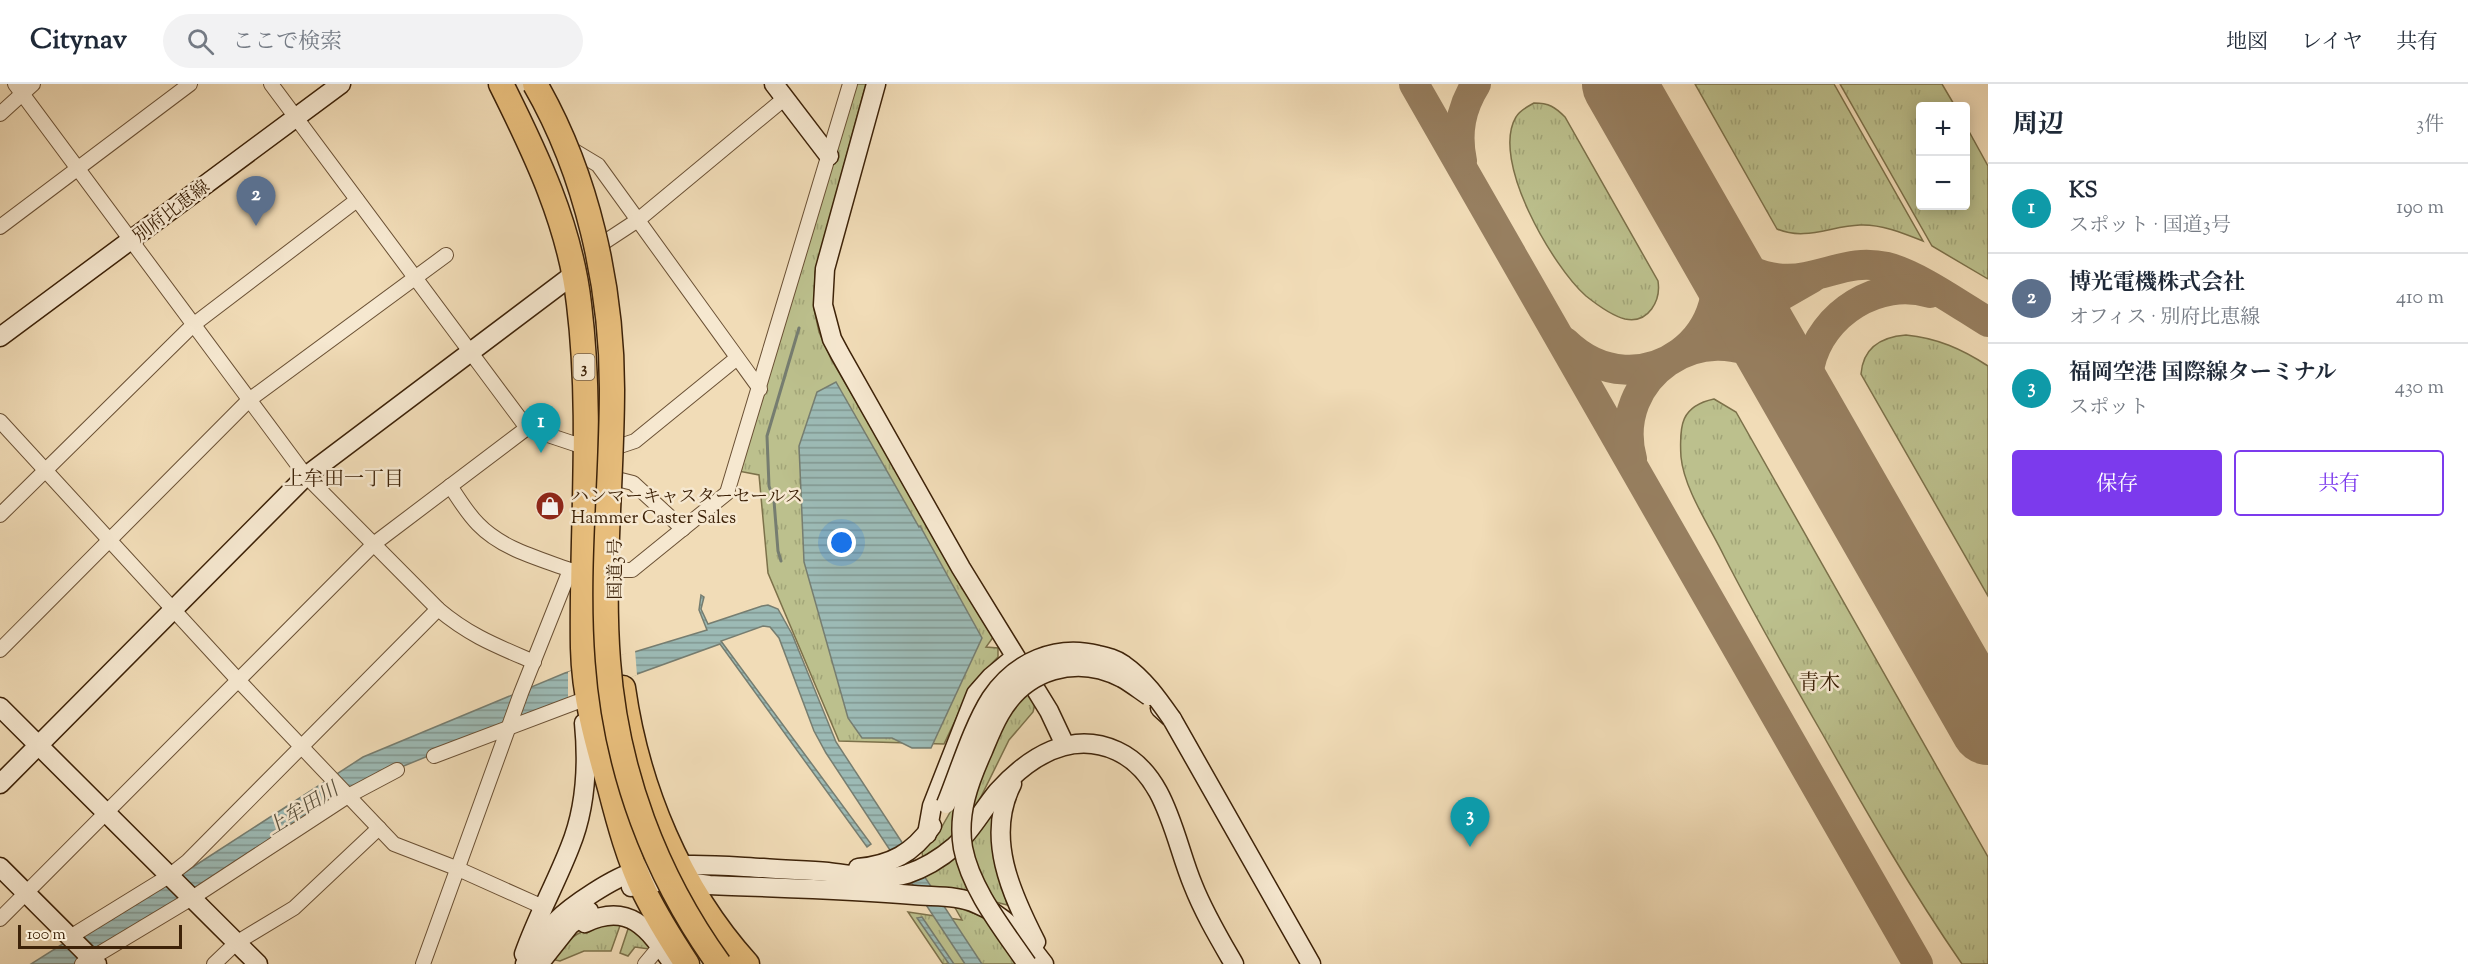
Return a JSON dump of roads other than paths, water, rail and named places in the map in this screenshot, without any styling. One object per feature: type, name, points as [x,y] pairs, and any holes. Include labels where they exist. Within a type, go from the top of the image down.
[{"type":"highway","name":"国道3号","points":[[501,84],[538,161],[556,205],[574,274],[584,354],[587,448],[577,570],[584,697],[619,823],[639,878],[657,917],[687,964]]},
{"type":"highway","points":[[518,84],[542,134],[567,199],[589,295],[597,389],[592,570],[593,664],[607,756],[622,811],[634,842],[660,896],[700,964]]},
{"type":"highway","points":[[536,84],[582,193],[604,293],[612,387],[607,571],[608,659],[622,753],[636,806],[647,836],[672,887],[728,957]]},
{"type":"highway","name":"国道3号","points":[[543,84],[573,150],[603,243],[617,353],[620,446],[615,490],[615,602],[618,653],[626,713],[640,767],[665,838],[728,957],[747,964]]},
{"type":"street","points":[[0,227],[190,84]]},
{"type":"street","points":[[271,84],[527,428],[587,448]]},
{"type":"street","name":"別府比恵線","points":[[0,337],[341,84]]},
{"type":"street","points":[[616,570],[632,570],[727,494],[850,84]]},
{"type":"street","points":[[876,84],[825,269],[823,305],[826,322],[845,364],[961,568],[1049,711],[1065,745]]},
{"type":"street","points":[[0,114],[23,87],[78,168],[306,476],[438,609],[476,637],[534,662]]},
{"type":"street","points":[[603,243],[638,220],[779,91],[829,156]]},
{"type":"street","points":[[573,150],[598,165],[760,389]]},
{"type":"street","points":[[0,515],[193,325],[357,200]]},
{"type":"street","points":[[0,650],[249,400],[446,255]]},
{"type":"street","points":[[0,784],[306,476],[471,354],[574,274]]},
{"type":"street","points":[[620,446],[635,441],[736,358]]},
{"type":"street","points":[[0,421],[238,680],[394,844],[456,868],[543,907]]},
{"type":"street","points":[[0,919],[375,543],[527,428]]},
{"type":"street","points":[[617,479],[633,483],[683,529]]},
{"type":"street","points":[[423,964],[521,693],[577,570],[507,546],[490,536],[477,523],[450,486]]},
{"type":"street","points":[[72,939],[172,879],[438,609]]},
{"type":"street","points":[[523,964],[552,925],[573,906],[639,878],[684,874],[832,872],[885,864],[907,854],[927,834],[946,804],[983,711],[992,697],[1016,671],[1049,654],[1064,651],[1084,651],[1122,663],[1141,678],[1172,719],[1311,964]]},
{"type":"street","points":[[927,834],[932,806],[976,694],[1014,657]]},
{"type":"street","points":[[1027,964],[991,912],[968,866],[963,849],[961,827],[967,790],[1000,714],[1024,684],[1043,672],[1068,667],[1096,669],[1121,678],[1149,696],[1172,719]]},
{"type":"street","points":[[434,756],[512,721],[584,697],[587,750],[581,807],[571,845],[543,907],[523,964]]},
{"type":"street","points":[[0,708],[258,964]]},
{"type":"street","points":[[832,872],[836,875],[868,878],[896,876],[928,865],[956,845],[998,792],[1021,769],[1042,753],[1065,745],[1106,747],[1128,758],[1148,776],[1168,814],[1180,854],[1200,902],[1234,964]]},
{"type":"street","points":[[1021,769],[1005,798],[1001,814],[1001,848],[1018,907],[1045,964]]},
{"type":"street","points":[[0,867],[72,939],[90,961],[347,795],[397,770]]},
{"type":"street","points":[[214,964],[236,943],[294,908],[379,828]]},
{"type":"street","points":[[684,874],[721,885],[861,890],[960,899],[977,903],[1001,917],[1024,938],[1045,964]]},
{"type":"street","points":[[539,964],[579,917],[639,878]]},
{"type":"street","points":[[579,917],[585,924],[606,916],[628,918],[642,925],[673,964]]},
{"type":"street","points":[[645,964],[660,946]]},
{"type":"water","points":[[836,382],[982,638],[931,748],[912,748],[892,738],[862,738],[848,718],[804,562],[799,446],[817,392]]},
{"type":"water","name":"上牟田川","points":[[701,595],[704,597],[701,609],[708,624],[762,606],[768,605],[778,609],[792,634],[836,742],[982,964],[965,964],[826,753],[814,731],[779,638],[770,627],[763,626],[721,641],[871,844],[867,847],[720,644],[568,699],[389,772],[77,964],[31,964],[88,928],[179,876],[363,757],[565,673],[707,630],[699,610]]},
{"type":"water","points":[[922,917],[954,964],[949,964],[917,918]]},
{"type":"waterway","points":[[781,561],[778,551],[774,501],[769,486],[767,436],[799,328]]},
{"type":"place","name":"博光電機株式会社","points":[[256,226]]},
{"type":"place","name":"KS","points":[[541,453]]},
{"type":"place","name":"ハンマーキャスターセールス Hammer Caster Sales","points":[[550,506]]},
{"type":"place","name":"福岡空港 国際線ターミナル","points":[[1470,847]]},
{"type":"district","name":"上牟田一丁目","points":[[344,478]]},
{"type":"district","name":"青木","points":[[1819,682]]}]
